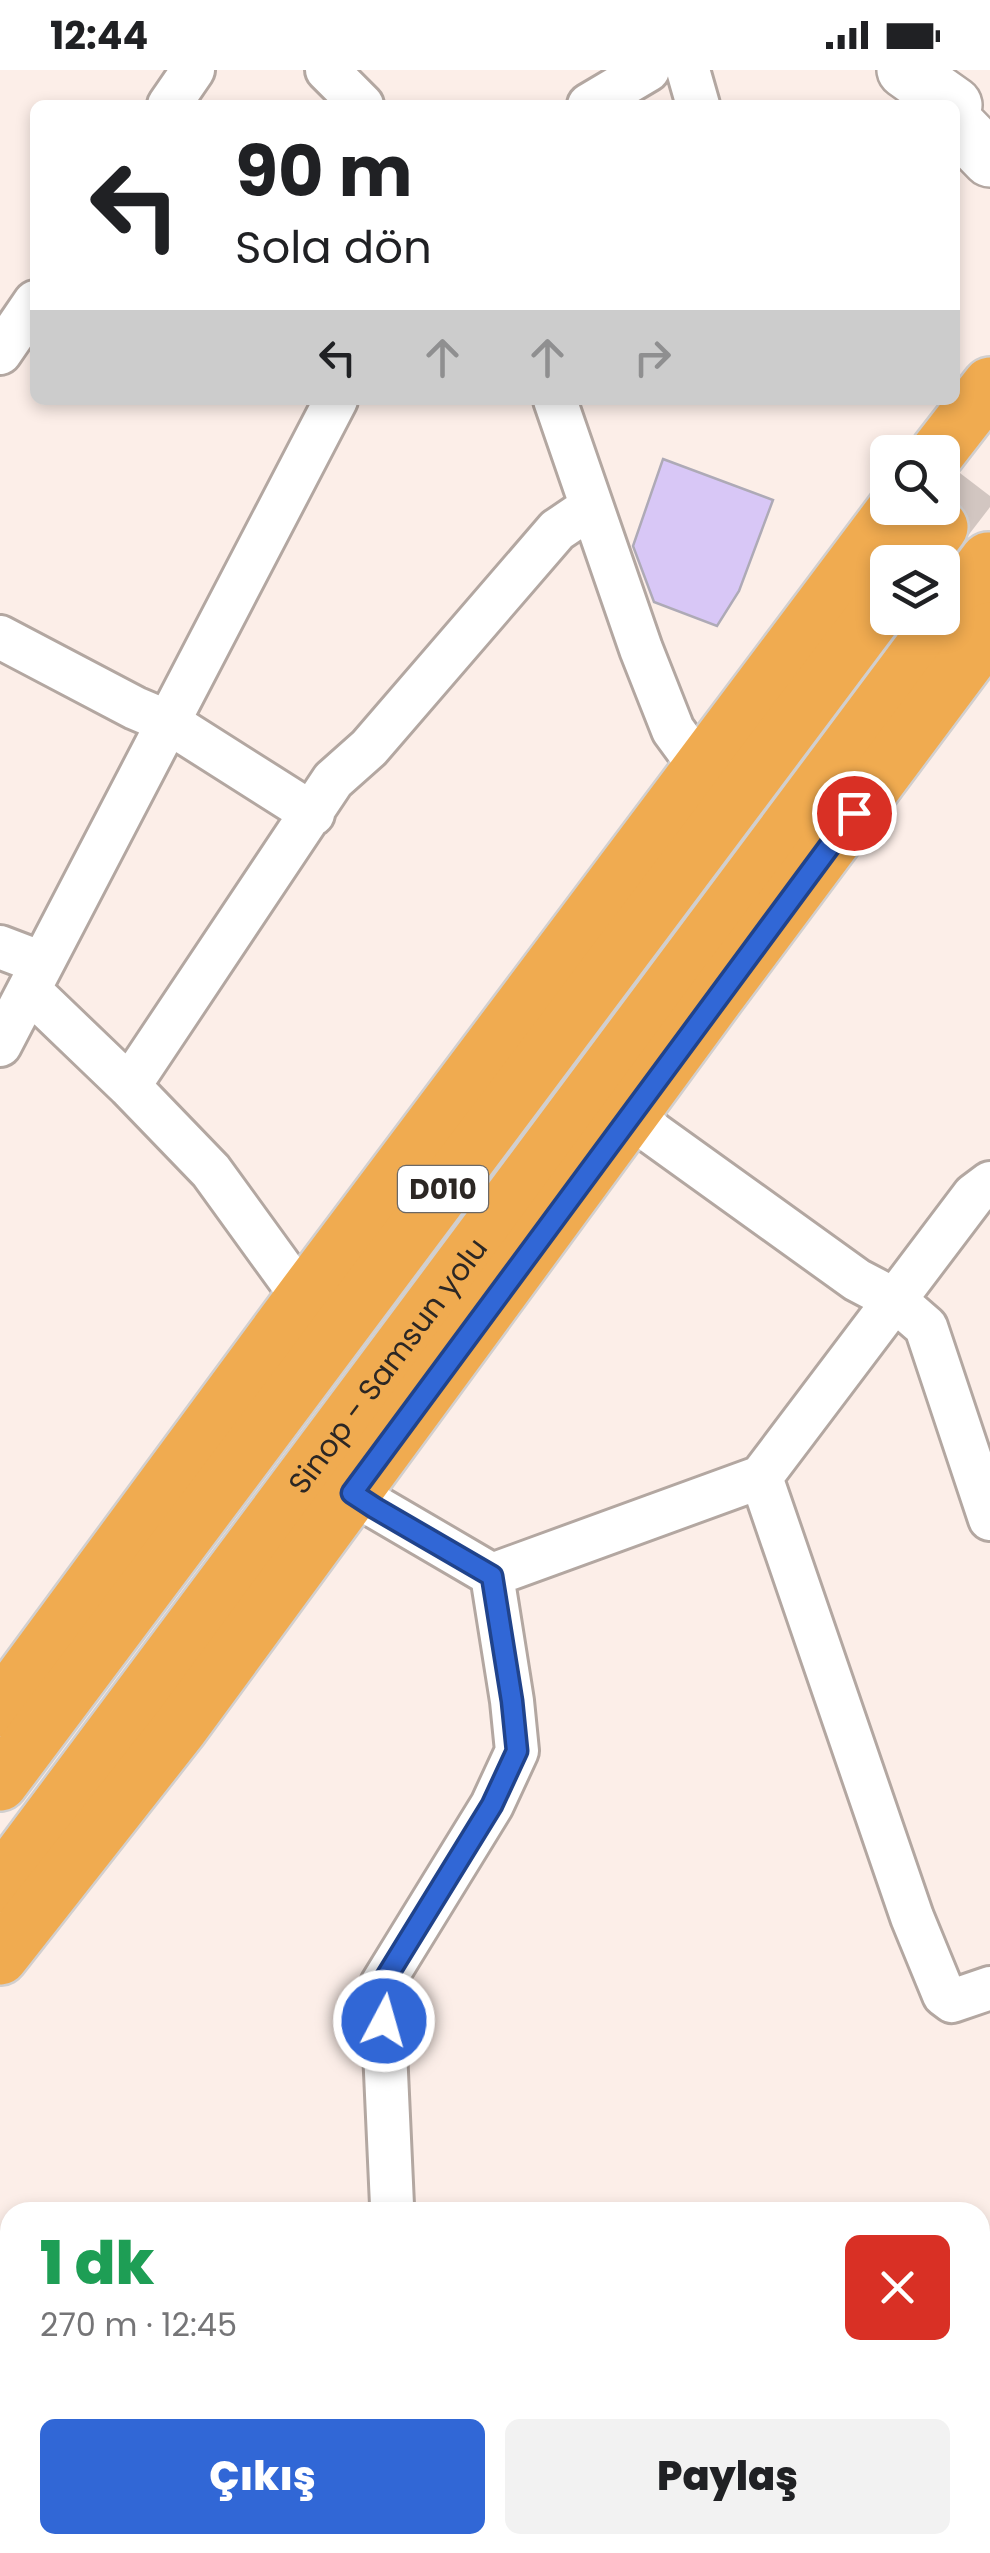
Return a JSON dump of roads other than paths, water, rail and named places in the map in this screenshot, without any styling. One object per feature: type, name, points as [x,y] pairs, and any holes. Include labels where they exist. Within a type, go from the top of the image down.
[{"type":"highway","points":[[960,432],[990,385]]},
{"type":"highway","points":[[0,1709],[700,768],[917,532]]},
{"type":"highway","name":"Sinop - Samsun yolu","points":[[0,1885],[988,560]]},
{"type":"highway","name":"Sinop - Samsun yolu","points":[[0,1783],[870,622]]},
{"type":"highway","points":[[0,1957],[180,1728],[990,630]]},
{"type":"main road","points":[[904,70],[932,100]]},
{"type":"main road","points":[[904,70],[946,100]]},
{"type":"main road","points":[[960,110],[990,128]]},
{"type":"main road","points":[[960,128],[990,159]]},
{"type":"street","points":[[172,100],[192,70]]},
{"type":"street","points":[[328,70],[357,100]]},
{"type":"street","points":[[597,100],[648,70]]},
{"type":"street","points":[[688,70],[697,100]]},
{"type":"street","points":[[0,353],[30,309]]},
{"type":"street","points":[[0,1045],[333,405]]},
{"type":"street","points":[[557,405],[641,649],[673,730],[700,768]]},
{"type":"street","points":[[130,1086],[333,780],[369,748],[557,530],[591,507]]},
{"type":"street","points":[[0,637],[168,722],[313,814]]},
{"type":"street","points":[[0,946],[35,976],[210,1171],[303,1298]]},
{"type":"street","points":[[631,1113],[654,1134],[858,1280],[895,1300],[926,1327],[990,1518]]},
{"type":"street","points":[[492,1576],[760,1477],[974,1194],[990,1184]]},
{"type":"street","points":[[760,1477],[912,1917],[944,1995],[952,2001],[990,1988]]},
{"type":"street","points":[[352,1493],[492,1576]]},
{"type":"street","points":[[392,2202],[382,1984],[492,1805],[517,1751],[492,1576]]},
{"type":"tunnel","points":[[940,527],[990,462]]}]
